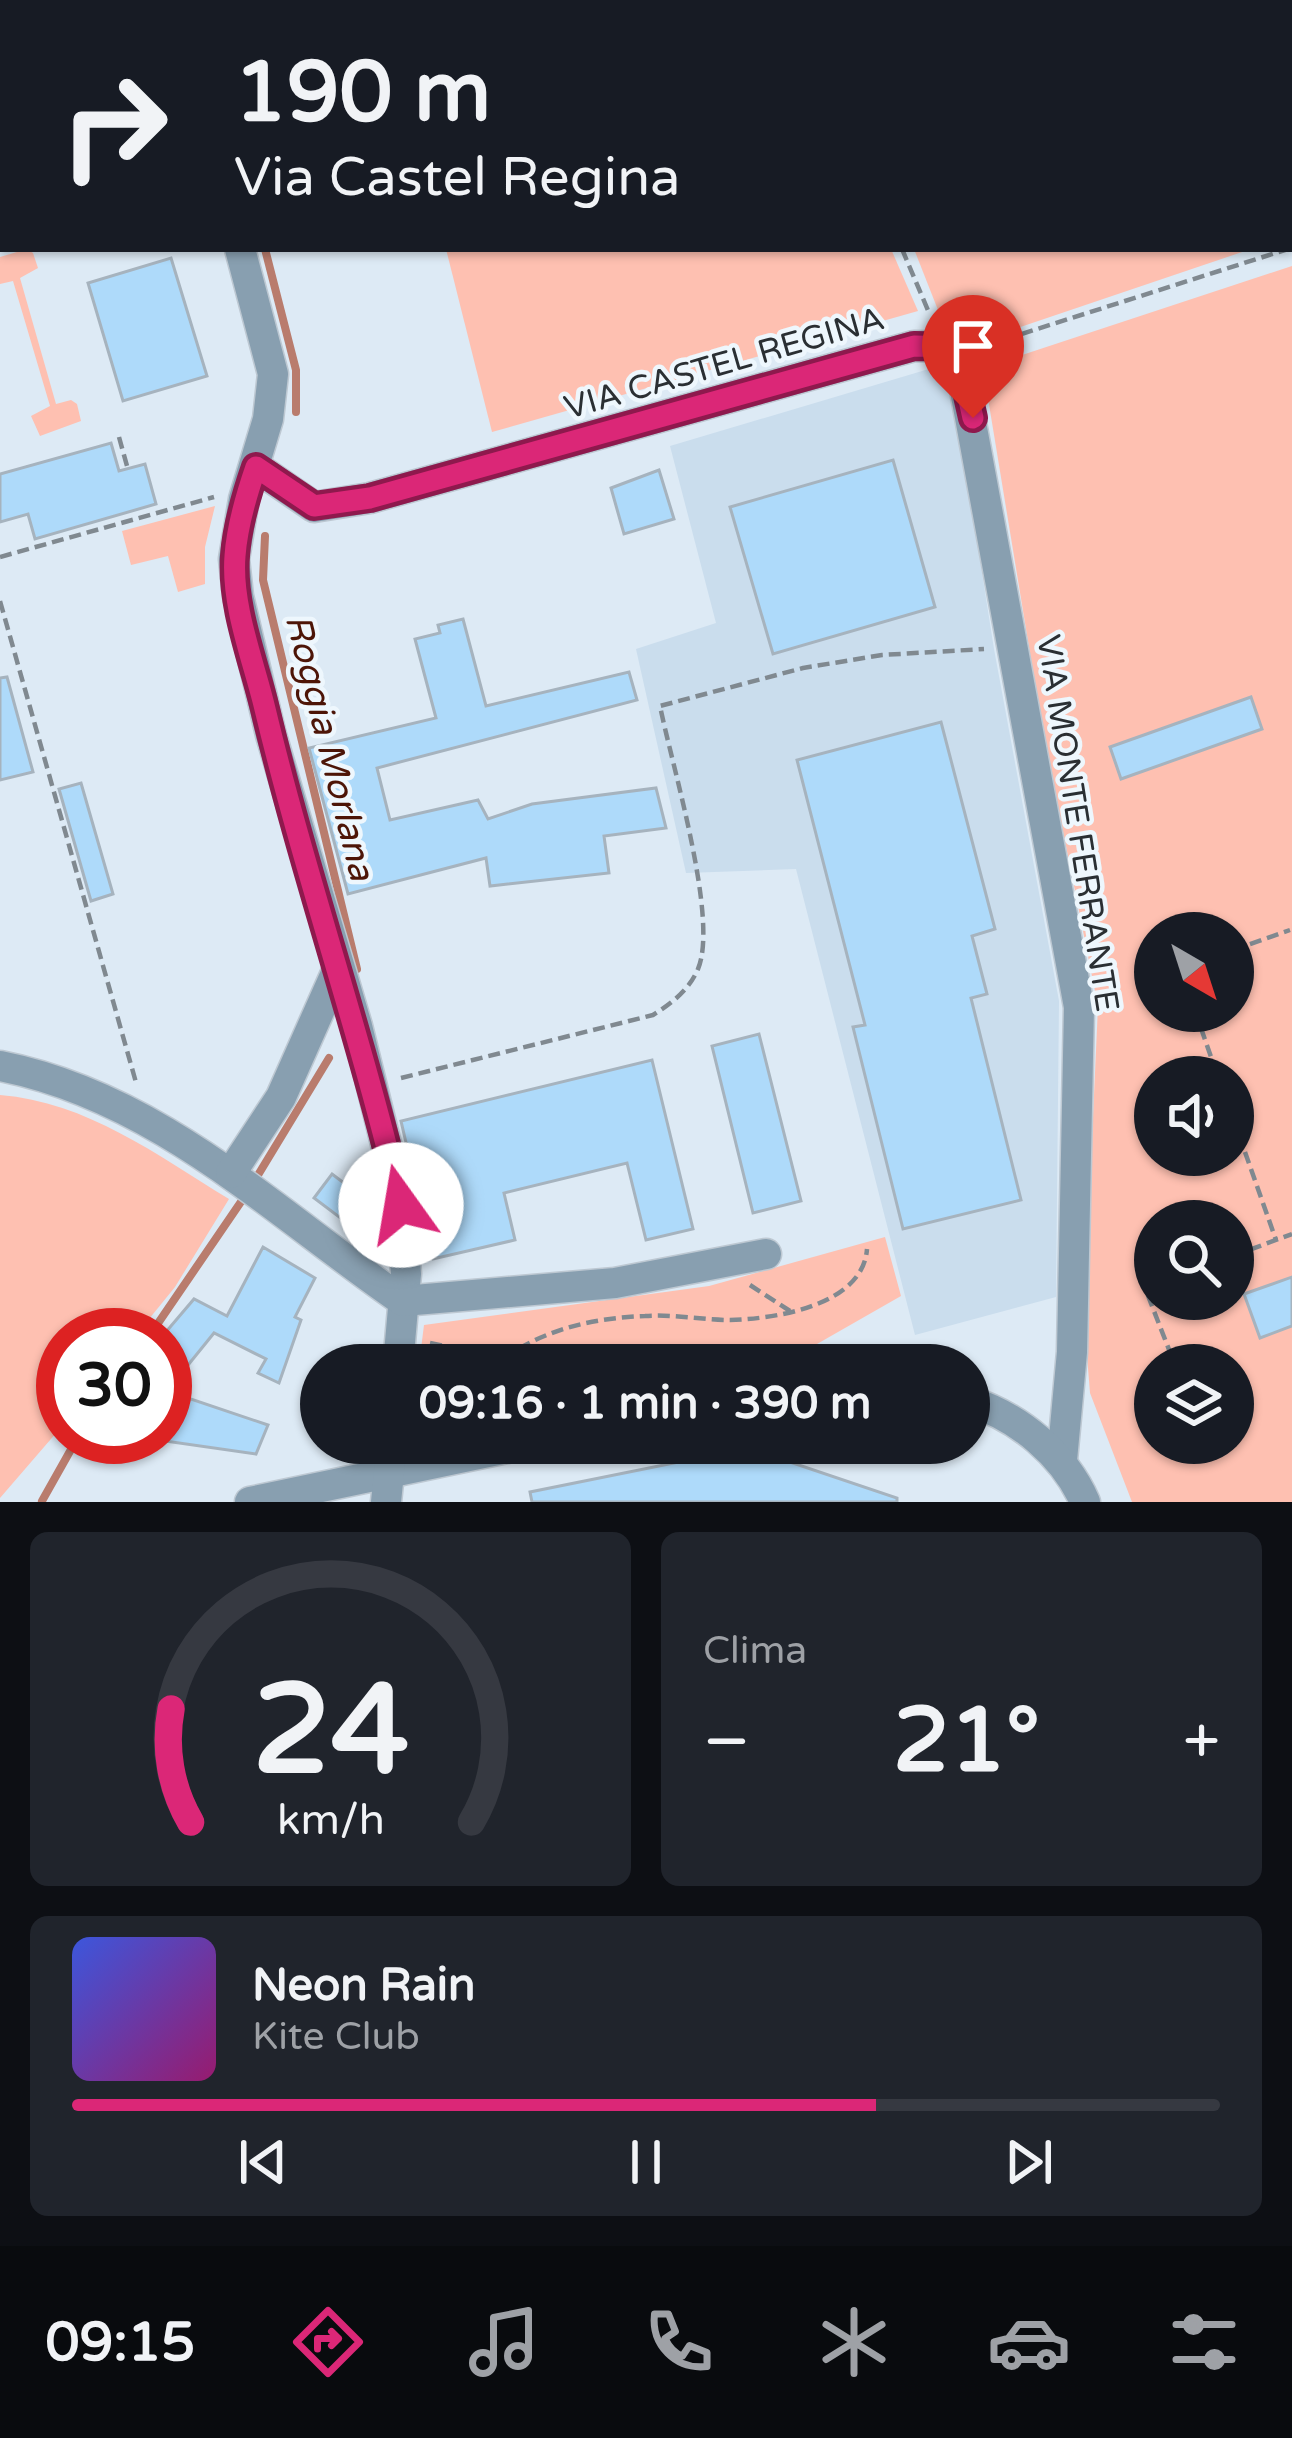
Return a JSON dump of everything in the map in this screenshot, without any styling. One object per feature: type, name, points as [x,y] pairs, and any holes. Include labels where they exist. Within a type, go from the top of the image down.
[{"type":"street","points":[[241,252],[273,374],[268,419],[244,499],[234,559],[238,596],[401,1205],[406,1274],[400,1344]]},
{"type":"street","name":"VIA CASTEL REGINA","points":[[256,467],[314,506],[370,498],[914,346],[957,347]]},
{"type":"street","name":"VIA MONTE FERRANTE","points":[[957,347],[1078,1007],[1072,1352],[1062,1460]]},
{"type":"street","points":[[249,1186],[281,1096],[337,971]]},
{"type":"street","points":[[0,1066],[46,1077],[146,1120],[249,1186],[403,1301],[615,1282],[766,1255]]},
{"type":"street","points":[[990,1413],[1044,1443],[1062,1460],[1084,1502]]},
{"type":"street","points":[[250,1502],[370,1464]]},
{"type":"street","points":[[386,1502],[391,1464]]},
{"type":"path","points":[[903,252],[928,314],[957,347],[991,345],[1278,252]]},
{"type":"path","points":[[118,437],[127,466]]},
{"type":"path","points":[[0,557],[230,493],[244,499]]},
{"type":"path","points":[[0,601],[146,1120]]},
{"type":"path","points":[[372,1086],[653,1015],[678,998],[698,970],[707,930],[660,706],[803,668],[882,655],[1014,647]]},
{"type":"path","points":[[1254,942],[1289,930]]},
{"type":"path","points":[[1253,1176],[1276,1240]]},
{"type":"path","points":[[1254,1248],[1292,1234]]},
{"type":"path","points":[[524,1344],[580,1324],[647,1315],[733,1320],[790,1311],[818,1303],[854,1283],[866,1269],[867,1250]]},
{"type":"path","points":[[734,1260],[753,1289],[790,1311]]},
{"type":"shaded area","points":[[447,252],[892,252],[918,311],[492,432]]},
{"type":"shaded area","points":[[915,252],[1242,252],[991,337],[967,338],[938,310]]},
{"type":"shaded area","points":[[33,253],[38,268],[20,278],[56,404],[71,400],[77,404],[81,421],[40,436],[31,416],[50,406],[13,281],[0,284],[0,257]]},
{"type":"shaded area","points":[[1292,266],[1292,1502],[1132,1502],[1090,1393],[1084,1318],[1098,1006],[1042,726],[983,368]]},
{"type":"shaded area","points":[[949,363],[994,649],[1059,1001],[1056,1297],[915,1335],[796,869],[686,873],[636,649],[716,623],[670,446]]},
{"type":"shaded area","points":[[215,506],[205,547],[205,584],[178,592],[168,556],[131,565],[122,531]]},
{"type":"shaded area","points":[[0,1095],[92,1119],[229,1199],[158,1308],[36,1308],[36,1456],[0,1498]]},
{"type":"shaded area","points":[[885,1237],[901,1296],[817,1344],[422,1344],[424,1325],[709,1286]]},
{"type":"building","points":[[171,258],[207,376],[123,401],[88,283]]},
{"type":"building","points":[[111,443],[119,471],[145,464],[156,504],[35,539],[28,514],[0,522],[0,474]]},
{"type":"building","points":[[893,460],[935,607],[773,654],[730,507]]},
{"type":"building","points":[[659,470],[674,519],[624,534],[611,488]]},
{"type":"building","points":[[463,619],[486,706],[629,672],[637,700],[377,768],[390,820],[478,800],[488,819],[532,804],[656,788],[666,828],[604,836],[609,873],[490,886],[486,858],[348,894],[309,748],[436,718],[415,639],[440,633],[438,625]]},
{"type":"building","points":[[7,677],[33,772],[0,780],[0,678]]},
{"type":"building","points":[[1251,697],[1262,729],[1121,779],[1110,747]]},
{"type":"building","points":[[941,722],[995,929],[972,936],[987,994],[971,998],[1021,1200],[903,1229],[853,1027],[865,1025],[797,760]]},
{"type":"building","points":[[81,783],[113,894],[91,901],[59,789]]},
{"type":"building","points":[[759,1034],[801,1201],[753,1213],[712,1046]]},
{"type":"building","points":[[652,1060],[693,1229],[646,1240],[627,1163],[504,1193],[515,1240],[433,1259],[401,1121]]},
{"type":"building","points":[[332,1174],[381,1211],[363,1235],[314,1198]]},
{"type":"building","points":[[263,1247],[315,1278],[295,1317],[301,1320],[279,1383],[258,1373],[266,1359],[214,1333],[192,1360],[192,1308],[186,1308],[194,1299],[227,1316]]},
{"type":"building","points":[[1292,1277],[1292,1326],[1260,1338],[1253,1320],[1254,1290]]},
{"type":"building","points":[[192,1399],[268,1425],[256,1454],[192,1445]]},
{"type":"building","points":[[669,1464],[796,1464],[897,1498],[897,1502],[532,1502],[530,1492]]},
{"type":"waterway","name":"Roggia Morlana","points":[[266,252],[296,370],[296,412]]},
{"type":"waterway","name":"Roggia Morlana","points":[[265,536],[263,580],[357,969]]},
{"type":"waterway","name":"Roggia Morlana","points":[[255,1180],[329,1058]]},
{"type":"waterway","name":"Roggia Morlana","points":[[168,1308],[247,1193]]},
{"type":"waterway","name":"Roggia Morlana","points":[[42,1501],[63,1464]]},
{"type":"route","points":[[401,1205],[357,1027],[271,735],[238,596],[234,559],[244,499],[256,467],[314,506],[370,498],[914,346],[957,347],[973,418]]}]
